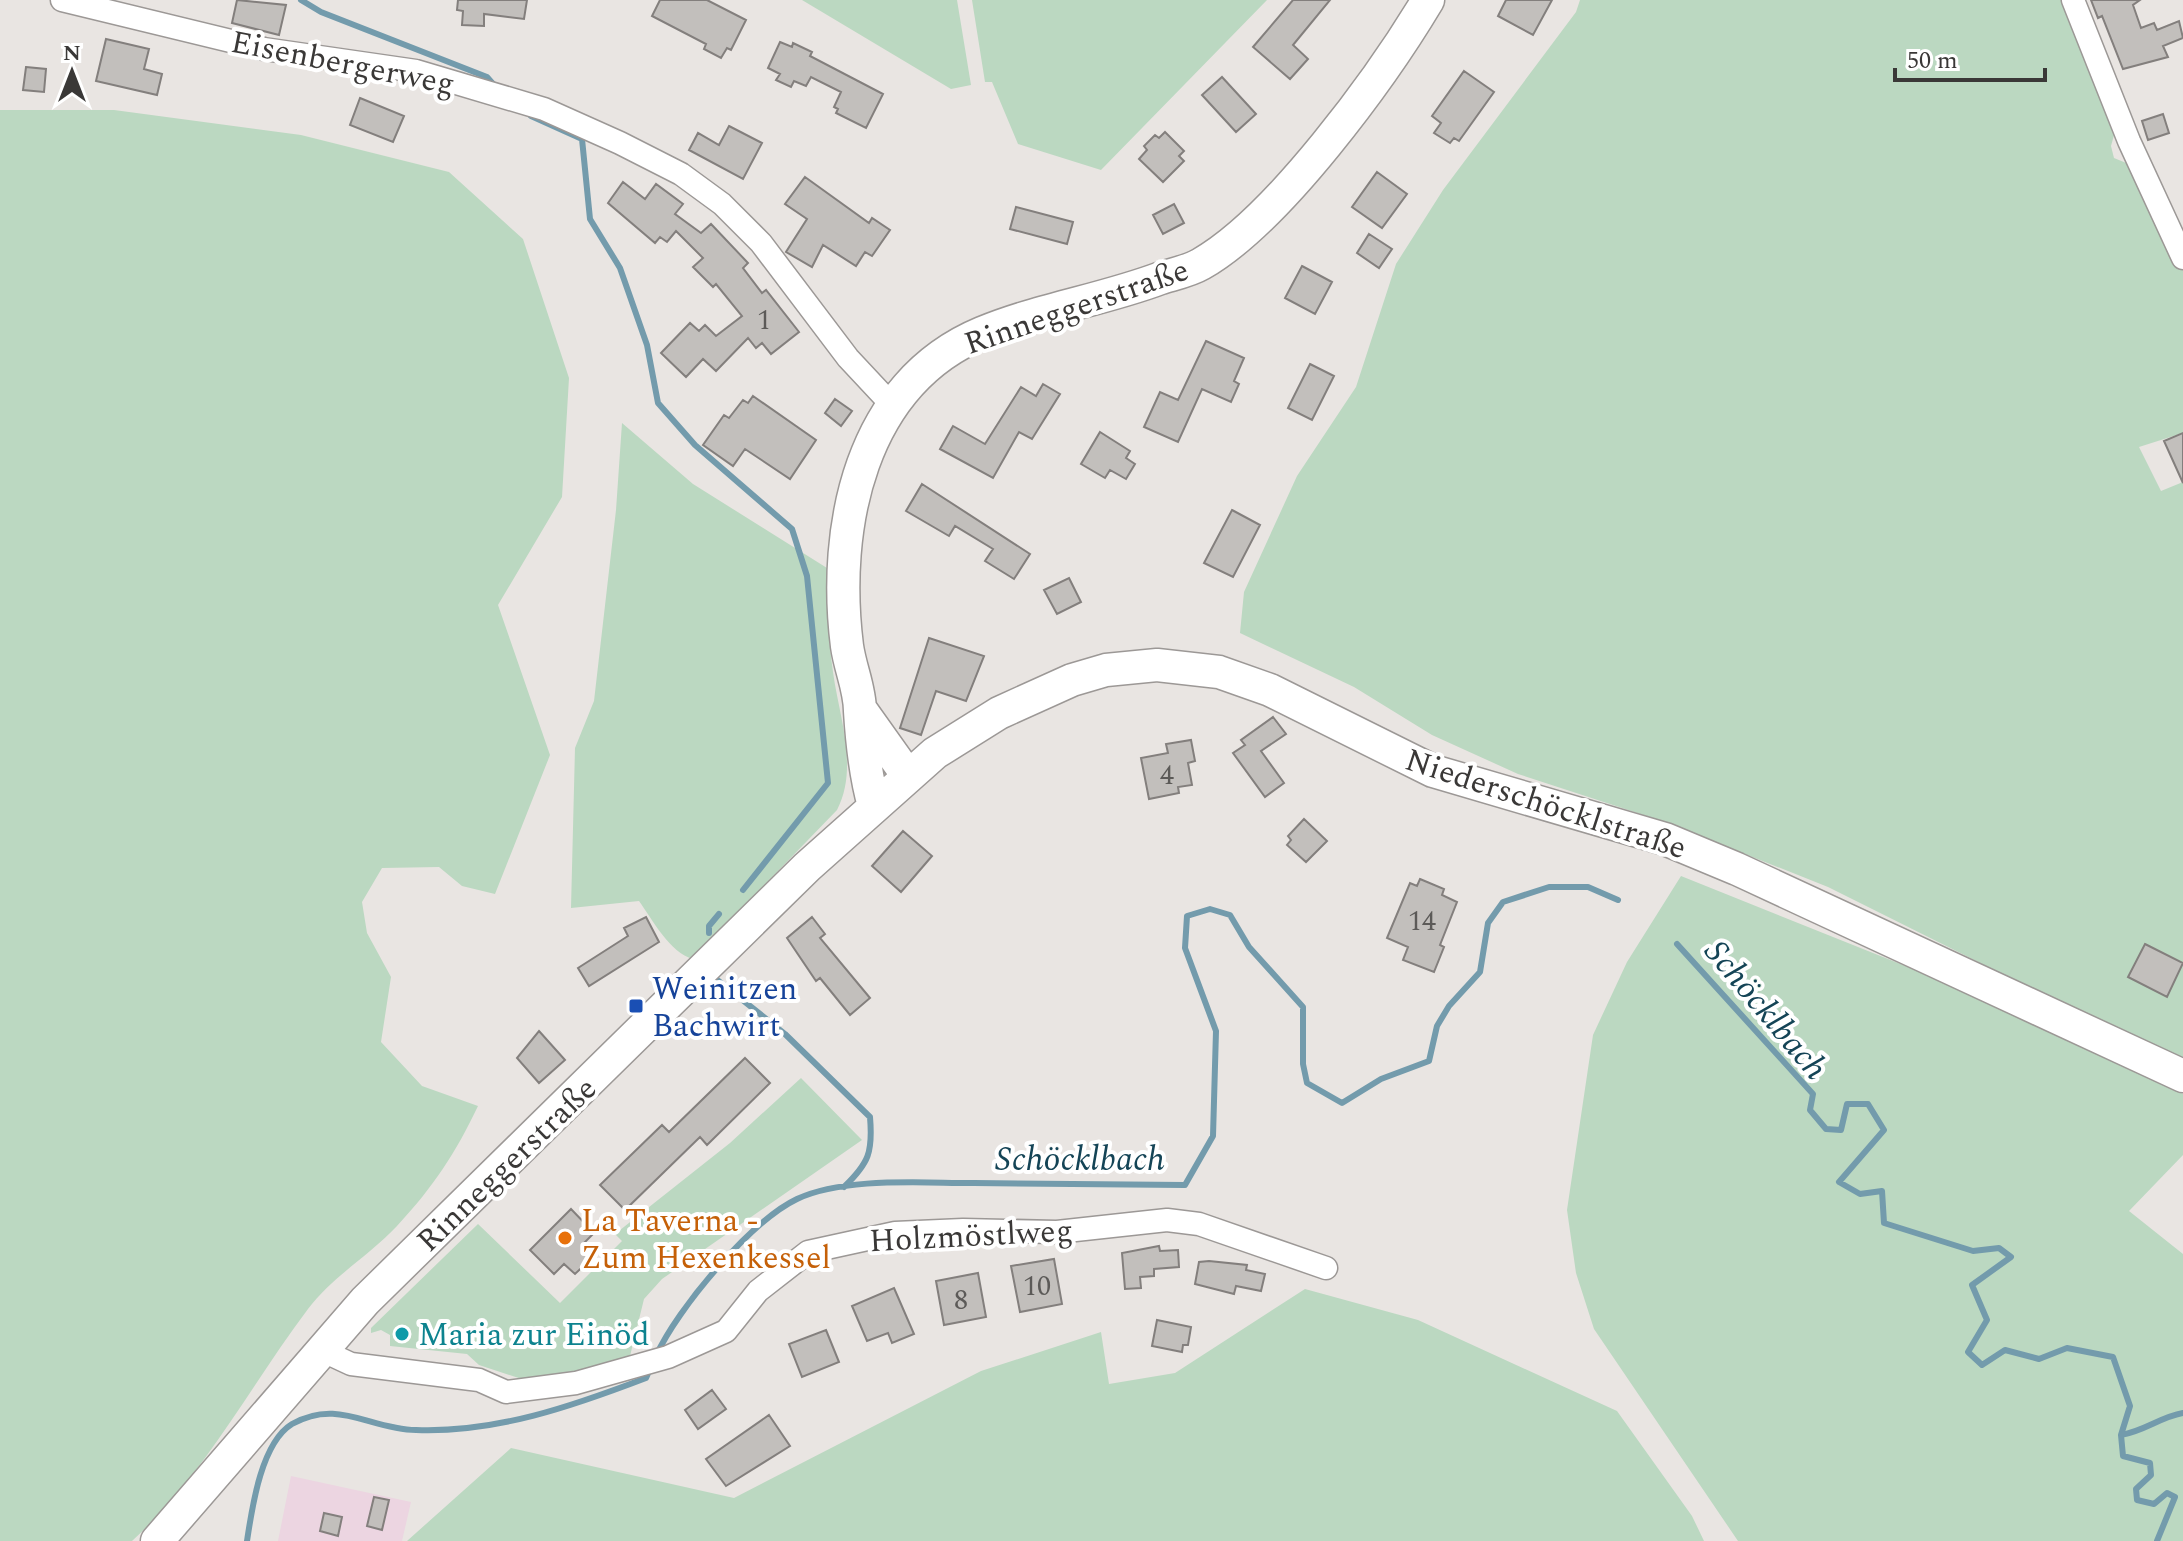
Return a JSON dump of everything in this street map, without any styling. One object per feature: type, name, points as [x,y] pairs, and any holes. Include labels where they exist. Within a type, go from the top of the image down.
[{"type":"main road","name":"Rinneggerstraße","points":[[874,806],[859,732],[861,710],[847,648],[843,553],[859,476],[872,438],[891,404],[951,349],[981,333],[1125,292],[1201,264],[1270,208],[1327,141],[1428,0]]},
{"type":"main road","name":"Niederschöcklstraße","points":[[908,776],[935,753],[999,713],[1072,680],[1106,670],[1157,665],[1219,672],[1270,690],[1433,771],[1665,839],[1737,869],[2183,1076]]},
{"type":"main road","name":"Rinneggerstraße","points":[[157,1541],[321,1350],[432,1234],[908,776],[861,710]]},
{"type":"street","name":"Eisenbergerweg","points":[[62,0],[264,49],[416,71],[544,109],[620,143],[681,174],[722,204],[761,243],[839,347],[891,404]]},
{"type":"street","points":[[2073,0],[2129,141],[2183,258]]},
{"type":"street","name":"Holzmöstlweg","points":[[321,1350],[351,1364],[479,1380],[506,1392],[576,1383],[668,1357],[726,1331],[758,1291],[808,1252],[895,1233],[963,1230],[1057,1232],[1167,1220],[1199,1224],[1326,1268]]},
{"type":"shaded area","points":[[291,1476],[411,1502],[402,1541],[278,1541]]},
{"type":"green space","points":[[802,0],[957,0],[971,85],[951,89]]},
{"type":"green space","points":[[972,0],[1267,0],[1101,170],[1018,144],[992,82],[985,82]]},
{"type":"green space","points":[[1580,0],[2066,0],[2116,128],[2111,146],[2114,158],[2136,167],[2183,269],[2183,433],[2139,447],[2161,491],[2183,482],[2183,1064],[1828,887],[1662,821],[1518,774],[1432,735],[1354,687],[1240,633],[1244,592],[1297,476],[1356,387],[1396,264],[1443,190],[1576,12]]},
{"type":"green space","points":[[0,110],[114,110],[301,135],[449,172],[523,239],[569,378],[562,497],[498,605],[550,755],[495,894],[462,886],[439,867],[382,868],[362,902],[367,933],[391,977],[381,1042],[422,1086],[478,1106],[452,1155],[422,1197],[386,1237],[318,1297],[182,1488],[132,1541],[0,1541]]},
{"type":"green space","points":[[622,423],[693,484],[827,568],[831,659],[846,742],[843,794],[837,810],[693,959],[669,943],[639,901],[571,908],[575,748],[594,701],[616,510]]},
{"type":"green space","points":[[1681,876],[1913,969],[2183,1094],[2183,1155],[2129,1211],[2183,1254],[2183,1541],[1738,1541],[1594,1329],[1576,1273],[1567,1210],[1593,1035],[1627,962]]},
{"type":"green space","points":[[801,1078],[862,1140],[662,1279],[644,1299],[630,1356],[606,1367],[531,1382],[479,1365],[467,1354],[390,1346],[390,1335],[381,1330],[371,1333],[371,1328],[478,1224],[560,1303],[622,1241],[615,1234],[730,1143]]},
{"type":"green space","points":[[1305,1289],[1418,1320],[1617,1411],[1692,1516],[1704,1541],[407,1541],[511,1448],[734,1498],[981,1371],[1101,1332],[1109,1384],[1175,1373]]},
{"type":"building","points":[[237,0],[286,5],[279,35],[232,23]]},
{"type":"building","points":[[458,0],[527,0],[524,19],[484,14],[484,26],[462,25],[463,11],[457,10]]},
{"type":"building","points":[[660,0],[707,0],[746,20],[731,50],[727,48],[721,58],[704,49],[706,44],[652,16]]},
{"type":"building","points":[[1293,0],[1330,0],[1293,45],[1308,59],[1290,79],[1253,47]]},
{"type":"building","points":[[1506,0],[1552,0],[1533,35],[1498,16]]},
{"type":"building","points":[[2091,0],[2140,0],[2133,5],[2141,28],[2154,23],[2157,30],[2179,21],[2183,38],[2163,46],[2168,57],[2123,69],[2102,16],[2098,18]]},
{"type":"building","points":[[106,39],[149,49],[144,69],[162,74],[157,95],[96,81]]},
{"type":"building","points":[[780,42],[792,47],[793,43],[812,52],[810,56],[883,94],[866,128],[836,113],[838,109],[834,107],[841,92],[811,77],[806,86],[794,81],[791,87],[776,80],[780,74],[768,68]]},
{"type":"building","points":[[26,67],[46,69],[44,92],[23,90]]},
{"type":"building","points":[[1464,71],[1494,92],[1459,141],[1454,138],[1450,143],[1434,133],[1441,123],[1432,116]]},
{"type":"building","points":[[1222,77],[1256,114],[1236,132],[1202,95]]},
{"type":"building","points":[[360,98],[404,116],[393,142],[350,125]]},
{"type":"building","points":[[2163,114],[2169,133],[2148,140],[2142,121]]},
{"type":"building","points":[[729,126],[762,143],[743,179],[689,150],[698,133],[719,145]]},
{"type":"building","points":[[1165,132],[1184,151],[1179,156],[1184,161],[1163,182],[1139,159],[1147,150],[1144,146],[1155,135],[1159,138]]},
{"type":"building","points":[[1377,172],[1407,194],[1382,228],[1352,207]]},
{"type":"building","points":[[805,177],[869,223],[872,218],[890,230],[872,256],[865,252],[856,266],[823,245],[812,267],[786,252],[807,219],[785,204]]},
{"type":"building","points":[[623,182],[645,199],[656,184],[683,204],[675,214],[701,233],[711,224],[748,263],[743,268],[762,293],[766,290],[799,332],[771,354],[762,343],[756,348],[748,338],[716,371],[703,359],[686,377],[661,353],[690,323],[699,331],[705,325],[716,336],[742,316],[716,284],[713,287],[693,267],[703,258],[676,231],[667,242],[660,237],[655,243],[608,203]]},
{"type":"building","points":[[1174,204],[1184,223],[1163,234],[1153,215]]},
{"type":"building","points":[[1016,207],[1073,222],[1067,244],[1010,229]]},
{"type":"building","points":[[1369,234],[1392,249],[1379,268],[1357,253]]},
{"type":"building","points":[[1302,266],[1332,282],[1315,314],[1285,298]]},
{"type":"building","points":[[1206,341],[1244,358],[1234,381],[1239,384],[1231,402],[1202,389],[1178,442],[1144,427],[1160,392],[1178,400]]},
{"type":"building","points":[[1310,364],[1334,376],[1312,420],[1288,408]]},
{"type":"building","points":[[1043,384],[1060,394],[1032,439],[1019,432],[993,478],[940,449],[953,426],[985,444],[1021,387],[1036,396]]},
{"type":"building","points":[[753,396],[816,440],[790,479],[745,449],[733,466],[703,445],[724,415],[729,418],[743,400],[748,403]]},
{"type":"building","points":[[835,399],[852,411],[841,426],[825,413]]},
{"type":"building","points":[[1100,432],[1130,451],[1126,458],[1135,464],[1126,479],[1110,470],[1105,478],[1081,464]]},
{"type":"building","points":[[2183,433],[2183,483],[2164,441]]},
{"type":"building","points":[[922,484],[1030,554],[1014,579],[985,561],[993,549],[955,526],[949,536],[906,511]]},
{"type":"building","points":[[1232,510],[1260,525],[1233,577],[1204,563]]},
{"type":"building","points":[[1069,578],[1081,602],[1057,614],[1044,590]]},
{"type":"building","points":[[929,638],[984,656],[966,701],[936,691],[921,735],[900,728]]},
{"type":"building","points":[[1273,717],[1286,734],[1261,751],[1284,783],[1265,797],[1233,753],[1245,745],[1241,740]]},
{"type":"building","points":[[1191,740],[1195,761],[1188,763],[1192,785],[1178,787],[1179,793],[1149,799],[1141,758],[1168,753],[1166,744]]},
{"type":"building","points":[[1304,819],[1327,841],[1306,862],[1287,845],[1291,840],[1288,836]]},
{"type":"building","points":[[903,831],[932,856],[901,892],[872,866]]},
{"type":"building","points":[[1420,879],[1444,889],[1442,895],[1457,902],[1440,945],[1444,947],[1434,972],[1403,960],[1408,947],[1387,938],[1410,883],[1417,886]]},
{"type":"building","points":[[646,917],[659,942],[589,986],[578,968],[628,936],[624,928]]},
{"type":"building","points":[[812,917],[825,934],[820,938],[870,998],[850,1015],[820,978],[816,981],[787,938]]},
{"type":"building","points":[[2145,944],[2183,963],[2167,997],[2128,977]]},
{"type":"building","points":[[539,1031],[565,1060],[539,1083],[517,1058]]},
{"type":"building","points":[[745,1058],[770,1083],[707,1145],[700,1137],[625,1210],[600,1185],[662,1125],[669,1132]]},
{"type":"building","name":"La Taverna - Zum Hexenkessel","points":[[571,1209],[594,1233],[584,1243],[595,1255],[575,1274],[564,1264],[554,1274],[530,1250]]},
{"type":"building","points":[[1159,1246],[1160,1251],[1178,1250],[1179,1267],[1154,1269],[1154,1276],[1140,1277],[1141,1288],[1125,1289],[1122,1253]]},
{"type":"building","points":[[1054,1259],[1062,1304],[1020,1312],[1011,1266]]},
{"type":"building","points":[[1199,1262],[1247,1265],[1246,1270],[1265,1274],[1261,1291],[1236,1286],[1234,1294],[1195,1284]]},
{"type":"building","points":[[978,1273],[986,1317],[944,1325],[936,1281]]},
{"type":"building","points":[[894,1288],[914,1334],[892,1343],[888,1333],[867,1341],[852,1306]]},
{"type":"building","points":[[1157,1320],[1191,1327],[1188,1345],[1183,1345],[1182,1352],[1152,1346]]},
{"type":"building","points":[[826,1330],[839,1362],[802,1377],[789,1344]]},
{"type":"building","points":[[712,1390],[726,1409],[698,1429],[685,1410]]},
{"type":"building","points":[[769,1415],[790,1446],[726,1486],[706,1459]]},
{"type":"building","points":[[374,1497],[389,1500],[382,1530],[367,1526]]},
{"type":"building","points":[[324,1513],[342,1517],[338,1536],[320,1531]]},
{"type":"waterway","points":[[301,0],[321,12],[487,77],[494,85]]},
{"type":"waterway","points":[[531,116],[582,139],[590,219],[620,268],[647,345],[658,403],[695,445],[792,529],[807,576],[828,783],[743,890]]},
{"type":"waterway","name":"Schöcklbach","points":[[656,1356],[680,1315],[738,1246],[779,1210],[816,1192],[859,1184],[906,1182],[1185,1185],[1213,1136],[1216,1031],[1185,948],[1187,916],[1210,909],[1230,915],[1249,947],[1303,1007],[1303,1064],[1307,1083],[1342,1103],[1381,1079],[1429,1061],[1437,1026],[1449,1006],[1480,972],[1488,923],[1503,902],[1549,887],[1588,887],[1618,900]]},
{"type":"waterway","points":[[709,933],[709,926],[719,914]]},
{"type":"waterway","name":"Schöcklbach","points":[[1677,944],[1813,1094],[1810,1110],[1826,1129],[1841,1130],[1847,1104],[1868,1104],[1884,1130],[1839,1182],[1860,1194],[1882,1191],[1884,1223],[1973,1251],[1999,1248],[2011,1257],[1972,1285],[1987,1320],[1968,1352],[1982,1365],[2005,1350],[2039,1359],[2067,1348],[2113,1357],[2130,1406],[2121,1435],[2123,1456],[2150,1463],[2151,1475],[2136,1489],[2137,1500],[2154,1504],[2167,1493],[2175,1497],[2157,1541]]},
{"type":"waterway","points":[[715,978],[785,1034],[870,1117],[868,1156],[844,1187]]},
{"type":"waterway","name":"Schöcklbach","points":[[247,1541],[265,1461],[281,1433],[292,1424],[309,1417],[339,1414],[416,1430],[475,1427],[534,1416],[591,1398],[646,1378],[650,1369]]},
{"type":"waterway","points":[[2121,1435],[2183,1413]]},
{"type":"place","name":"Weinitzen Bachwirt","points":[[636,1006]]},
{"type":"place","name":"La Taverna - Zum Hexenkessel","points":[[565,1238]]},
{"type":"place","name":"Maria zur Einöd","points":[[402,1334]]}]
